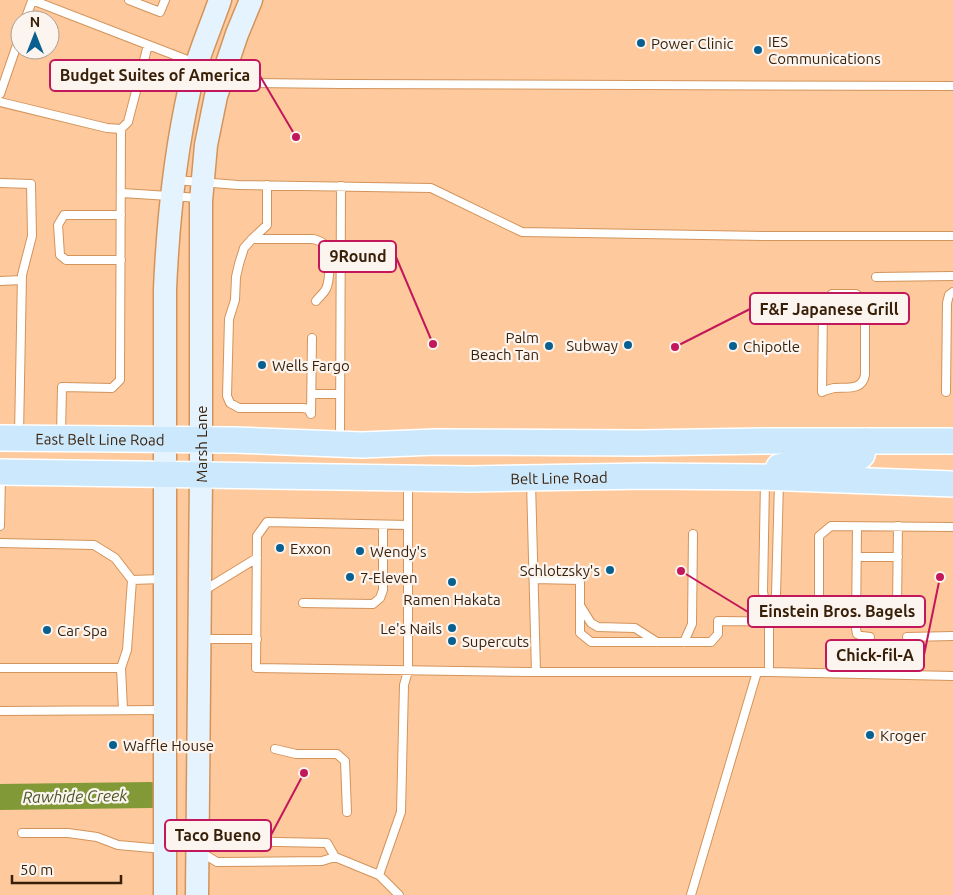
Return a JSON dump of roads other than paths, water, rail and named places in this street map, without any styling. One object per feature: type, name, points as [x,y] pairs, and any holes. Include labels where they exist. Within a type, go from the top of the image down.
[{"type":"main road","points":[[165,895],[164,579],[166,440],[165,289],[167,239],[191,86],[220,0]]},
{"type":"main road","name":"Marsh Lane","points":[[197,895],[202,190],[206,145],[216,96],[237,34],[251,0]]},
{"type":"main road","name":"East Belt Line Road","points":[[9,438],[200,440]]},
{"type":"main road","points":[[200,440],[362,445],[435,442],[953,441]]},
{"type":"main road","points":[[657,476],[677,468],[750,465],[755,460],[762,441]]},
{"type":"main road","points":[[772,477],[779,467],[790,464],[805,461],[856,460],[862,454],[865,441]]},
{"type":"main road","points":[[381,478],[425,462],[499,464],[521,461],[528,443]]},
{"type":"main road","points":[[535,478],[546,464],[552,461],[620,459],[632,455],[640,443]]},
{"type":"main road","points":[[0,472],[165,475]]},
{"type":"main road","name":"Belt Line Road","points":[[165,475],[381,478],[772,477],[953,484]]},
{"type":"main road","points":[[165,849],[197,850]]},
{"type":"lane","points":[[32,0],[198,64]]},
{"type":"lane","points":[[129,0],[160,12],[165,0]]},
{"type":"lane","points":[[0,102],[107,128],[120,129],[128,122],[148,45]]},
{"type":"lane","points":[[0,94],[12,60]]},
{"type":"lane","points":[[222,77],[253,83],[953,86]]},
{"type":"lane","points":[[61,439],[62,387],[112,388],[120,380],[122,192],[120,129]]},
{"type":"lane","points":[[0,183],[31,184],[32,236],[22,280],[9,438]]},
{"type":"lane","points":[[122,192],[174,188],[202,190],[267,185],[431,188],[522,232],[764,236],[953,236]]},
{"type":"lane","points":[[267,185],[267,225],[244,248],[236,278],[235,300],[229,319],[227,396],[230,404],[239,408],[303,408],[308,409],[311,414],[312,338]]},
{"type":"lane","points":[[340,444],[341,186]]},
{"type":"lane","points":[[174,188],[202,190]]},
{"type":"lane","points":[[121,215],[64,215],[58,225],[60,255],[66,260],[121,260]]},
{"type":"lane","points":[[252,239],[313,239],[319,240],[326,246],[329,254],[329,275],[326,289],[316,301]]},
{"type":"lane","points":[[876,277],[953,276]]},
{"type":"lane","points":[[0,280],[22,280]]},
{"type":"lane","points":[[946,392],[947,303],[949,295],[953,292]]},
{"type":"lane","points":[[832,294],[856,294],[863,298],[865,306],[864,382],[858,386],[833,388],[822,392],[824,302],[832,294]]},
{"type":"lane","points":[[312,394],[340,394]]},
{"type":"lane","points":[[0,472],[0,530]]},
{"type":"lane","points":[[769,672],[769,621],[763,592],[772,477]]},
{"type":"lane","points":[[769,621],[776,595],[772,477]]},
{"type":"lane","points":[[379,875],[400,812],[404,685],[408,671],[408,478]]},
{"type":"lane","points":[[535,478],[534,579],[536,672]]},
{"type":"lane","points":[[408,525],[267,522],[256,536],[256,668],[536,672],[769,672],[953,676]]},
{"type":"lane","points":[[303,603],[373,604],[380,598],[383,590],[383,525]]},
{"type":"lane","points":[[534,579],[580,580],[580,633],[591,642],[710,642],[718,634],[718,621],[819,622],[819,536],[831,526],[953,527]]},
{"type":"lane","points":[[856,606],[897,606],[898,526]]},
{"type":"lane","points":[[857,527],[856,634],[870,637]]},
{"type":"lane","points":[[684,642],[692,624],[693,534]]},
{"type":"lane","points":[[0,543],[94,545],[115,558],[132,580],[127,650],[121,668],[123,710]]},
{"type":"lane","points":[[856,557],[898,557]]},
{"type":"lane","points":[[200,594],[221,578],[256,558]]},
{"type":"lane","points":[[132,580],[164,579]]},
{"type":"lane","points":[[580,605],[591,623],[598,626],[635,628],[657,642]]},
{"type":"lane","points":[[906,637],[953,636]]},
{"type":"lane","points":[[199,639],[256,639]]},
{"type":"lane","points":[[0,668],[121,668]]},
{"type":"lane","points":[[691,895],[757,672]]},
{"type":"lane","points":[[0,711],[164,710]]},
{"type":"lane","points":[[274,749],[296,754],[336,754],[346,761],[347,812]]},
{"type":"lane","points":[[22,833],[68,833],[97,838],[118,845],[165,849]]},
{"type":"lane","points":[[197,850],[228,841],[327,843],[335,857],[379,875],[399,895]]},
{"type":"lane","points":[[197,850],[217,862],[322,861],[335,857]]},
{"type":"waterway","name":"Rawhide Creek","points":[[0,797],[150,795]]},
{"type":"place","name":"Power Clinic","points":[[641,43]]},
{"type":"place","name":"IES Communications","points":[[758,50]]},
{"type":"place","name":"Budget Suites of America","points":[[296,137]]},
{"type":"place","name":"9Round","points":[[433,344]]},
{"type":"place","name":"Subway","points":[[628,345]]},
{"type":"place","name":"Palm Beach Tan","points":[[549,346]]},
{"type":"place","name":"Chipotle","points":[[733,346]]},
{"type":"place","name":"F&F Japanese Grill","points":[[675,347]]},
{"type":"place","name":"Wells Fargo","points":[[262,365]]},
{"type":"place","name":"Exxon","points":[[280,548]]},
{"type":"place","name":"Wendy's","points":[[360,551]]},
{"type":"place","name":"Schlotzsky's","points":[[610,570]]},
{"type":"place","name":"Einstein Bros. Bagels","points":[[681,571]]},
{"type":"place","name":"7-Eleven","points":[[350,577]]},
{"type":"place","name":"Chick-fil-A","points":[[940,577]]},
{"type":"place","name":"Ramen Hakata","points":[[452,582]]},
{"type":"place","name":"Le's Nails","points":[[452,628]]},
{"type":"place","name":"Car Spa","points":[[47,630]]},
{"type":"place","name":"Supercuts","points":[[452,641]]},
{"type":"place","name":"Kroger","points":[[870,735]]},
{"type":"place","name":"Waffle House","points":[[113,745]]},
{"type":"place","name":"Taco Bueno","points":[[304,773]]}]
